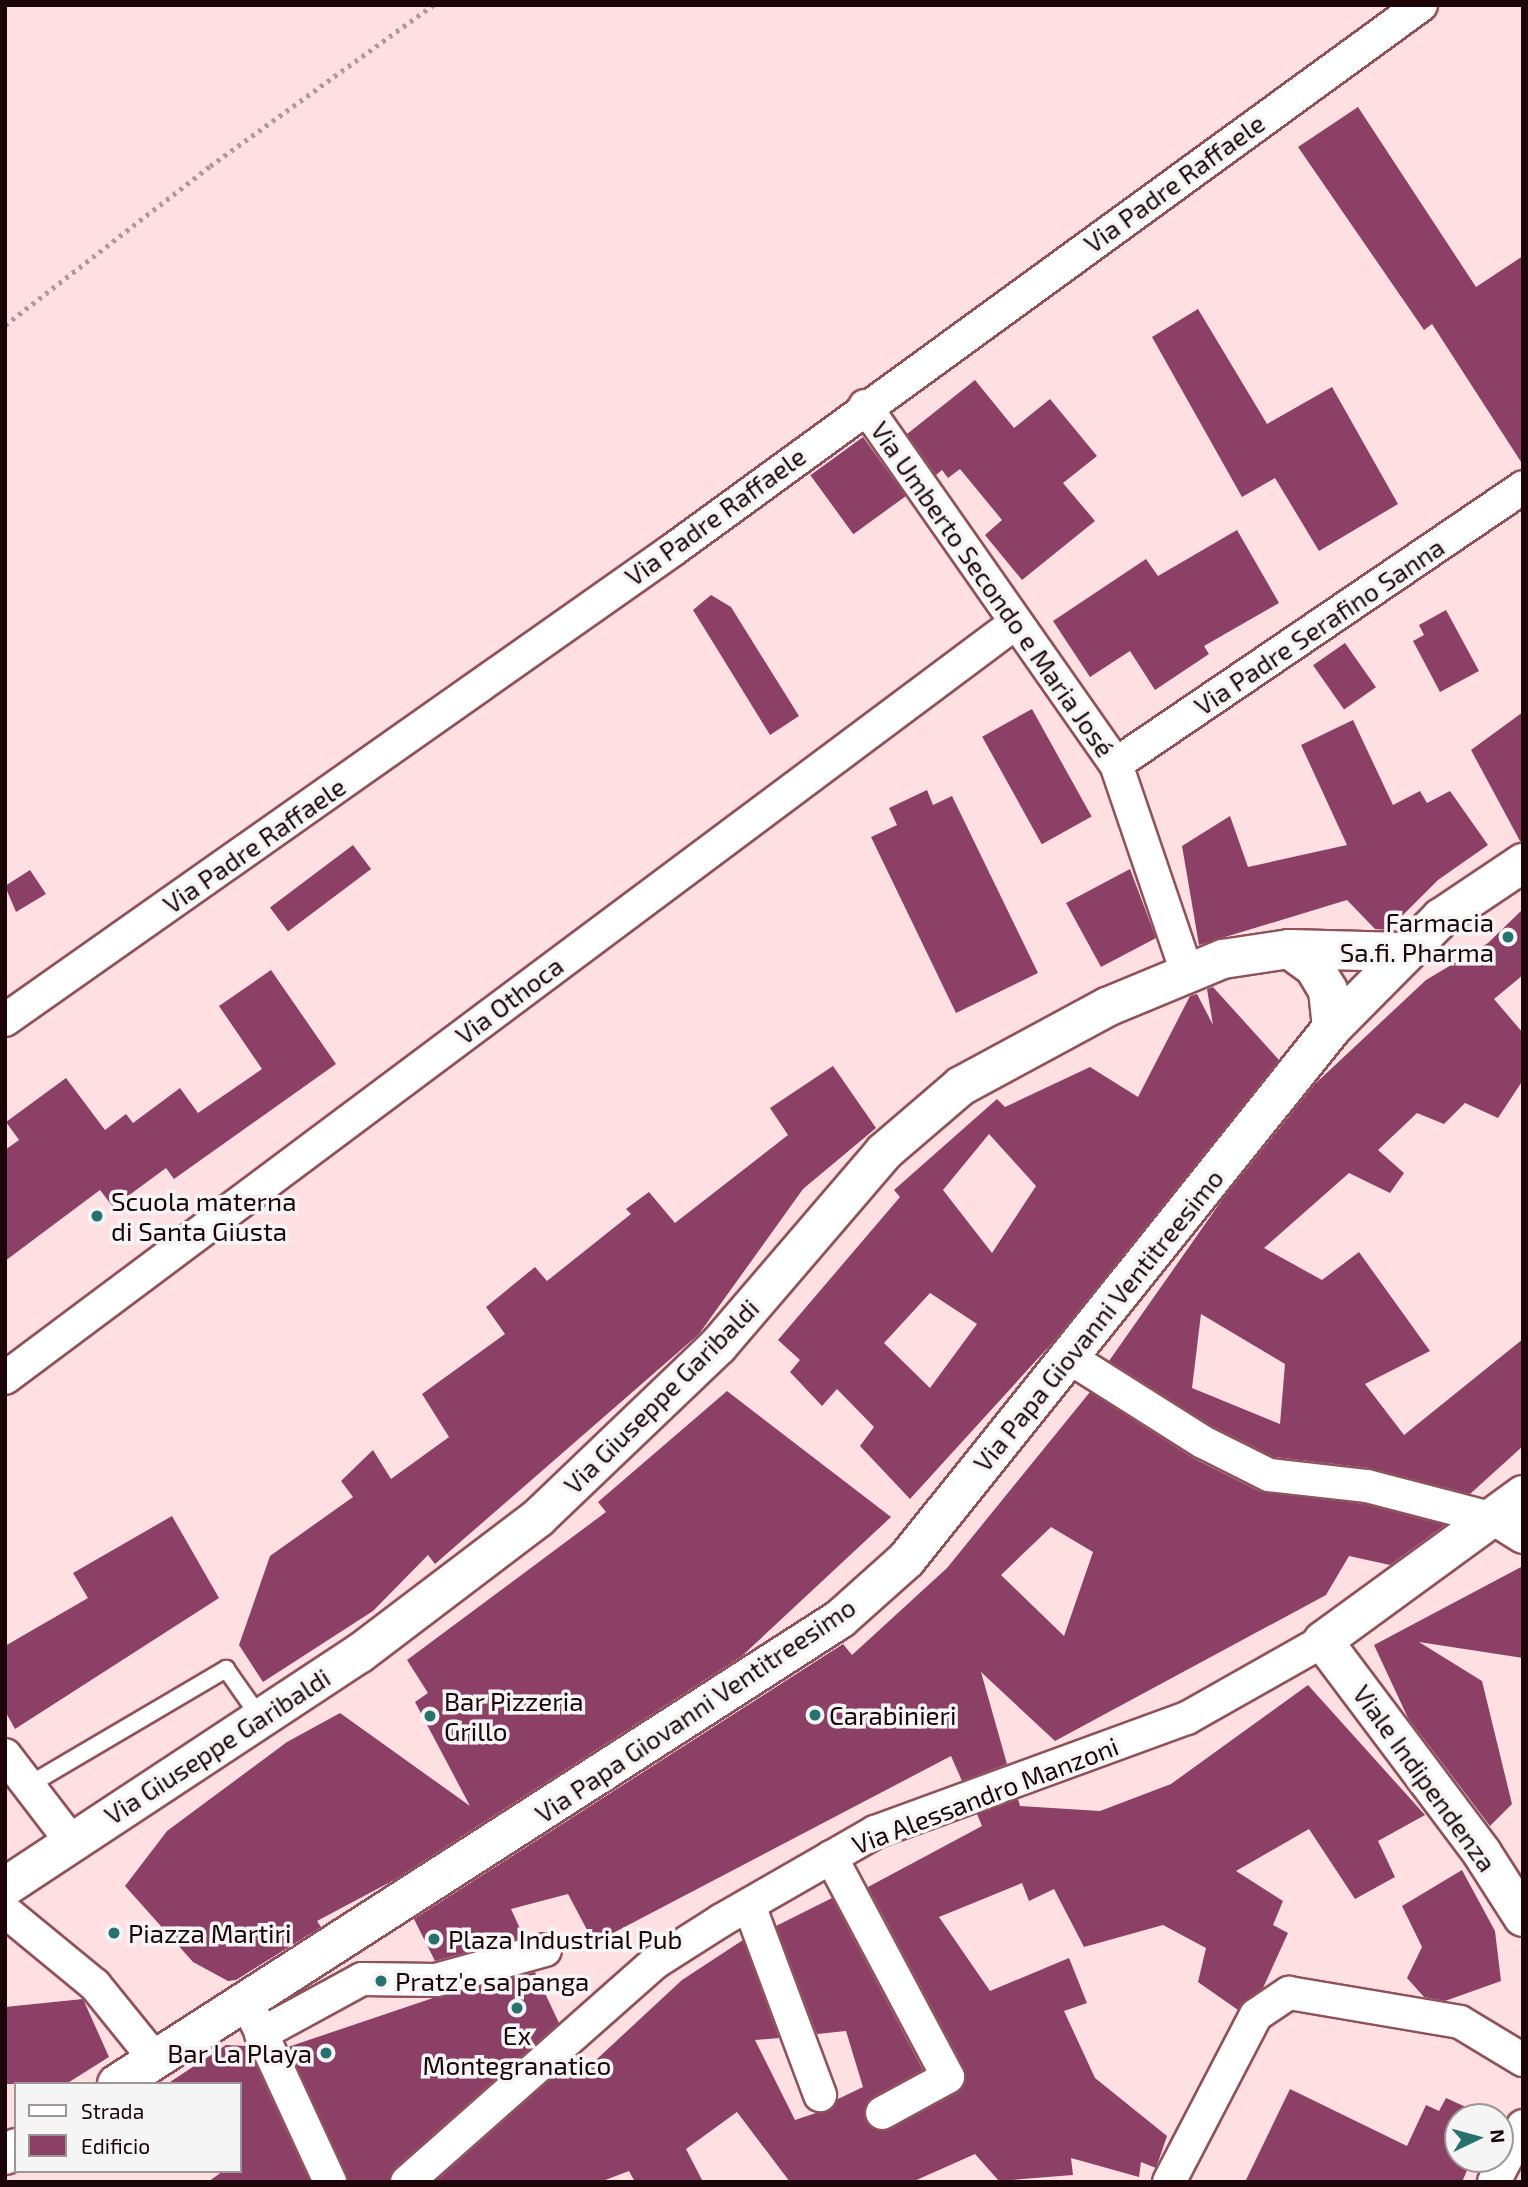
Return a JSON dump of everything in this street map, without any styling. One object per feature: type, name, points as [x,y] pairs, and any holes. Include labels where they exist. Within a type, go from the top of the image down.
[{"type":"main road","name":"Via Papa Giovanni Ventitreesimo","points":[[120,2082],[155,2059],[254,2018],[840,1619],[906,1560],[1332,1028],[1403,952],[1441,918],[1523,863]]},
{"type":"main road","name":"Via Giuseppe Garibaldi","points":[[5,1887],[260,1716],[359,1654],[538,1518],[718,1346],[884,1152],[961,1086],[1107,1007],[1223,959],[1289,949],[1403,952]]},
{"type":"main road","points":[[1289,949],[1314,967],[1328,990],[1332,1028]]},
{"type":"main road","name":"Via Alessandro Manzoni","points":[[1323,1641],[1508,1528],[1523,1495]]},
{"type":"main road","name":"Viale Indipendenza","points":[[1323,1641],[1482,1853],[1523,1917]]},
{"type":"street","name":"Via Padre Raffaele","points":[[5,1020],[674,549],[865,406],[1420,5]]},
{"type":"street","name":"Via Umberto Secondo e Maria José","points":[[865,406],[1014,624],[1116,764],[1187,972]]},
{"type":"street","name":"Via Padre Serafino Sanna","points":[[1116,764],[1523,487]]},
{"type":"street","name":"Via Othoca","points":[[5,1378],[1014,624]]},
{"type":"street","points":[[1070,1358],[1203,1443],[1269,1475],[1367,1486],[1508,1528]]},
{"type":"street","name":"Via Alessandro Manzoni","points":[[407,2182],[656,1962],[749,1905],[875,1832],[1186,1718],[1323,1641]]},
{"type":"street","points":[[5,1755],[71,1841]]},
{"type":"street","points":[[831,1857],[948,2077],[882,2113]]},
{"type":"street","points":[[749,1905],[820,2095]]},
{"type":"street","points":[[5,1911],[95,1985],[155,2059]]},
{"type":"street","points":[[330,2182],[254,2018],[362,1979],[436,1980],[545,1950]]},
{"type":"street","points":[[1169,2182],[1256,2015],[1289,1993],[1460,2022],[1523,2060]]},
{"type":"street","points":[[1494,2182],[1523,2126]]},
{"type":"lane","points":[[29,1785],[226,1669],[260,1716]]},
{"type":"path","points":[[5,325],[210,166],[433,5]]},
{"type":"building","points":[[1358,107],[1476,287],[1523,256],[1523,465],[1432,324],[1424,330],[1298,147]]},
{"type":"building","points":[[1198,309],[1267,424],[1332,387],[1398,504],[1319,551],[1275,478],[1242,497],[1152,337]]},
{"type":"building","points":[[975,380],[1014,428],[1050,399],[1097,456],[1063,483],[1095,521],[1022,580],[985,535],[1002,520],[960,469],[948,478],[942,470],[936,475],[907,434]]},
{"type":"building","points":[[863,437],[906,496],[853,534],[810,475]]},
{"type":"building","points":[[1237,530],[1279,603],[1204,646],[1209,654],[1155,690],[1130,651],[1090,677],[1053,621],[1146,559],[1158,576]]},
{"type":"building","points":[[711,595],[731,607],[799,716],[770,735],[693,610]]},
{"type":"building","points":[[1446,610],[1479,671],[1440,692],[1413,641],[1424,635],[1419,625]]},
{"type":"building","points":[[1345,643],[1376,687],[1344,710],[1313,665]]},
{"type":"building","points":[[1032,709],[1092,817],[1042,844],[982,737]]},
{"type":"building","points":[[1523,712],[1523,841],[1520,841],[1471,750]]},
{"type":"building","points":[[1353,720],[1393,805],[1420,791],[1427,803],[1450,791],[1488,845],[1438,880],[1388,930],[1375,929],[1347,900],[1199,945],[1182,846],[1230,816],[1248,867],[1347,845],[1301,745]]},
{"type":"building","points":[[927,790],[933,805],[952,796],[1038,973],[956,1013],[871,837],[897,825],[889,808]]},
{"type":"building","points":[[353,845],[371,869],[288,932],[270,908]]},
{"type":"building","points":[[1130,869],[1156,938],[1101,967],[1066,903]]},
{"type":"building","points":[[30,870],[46,894],[16,912],[5,886]]},
{"type":"building","points":[[1523,909],[1523,975],[1494,999],[1523,1033],[1523,1080],[1498,1118],[1465,1103],[1444,1124],[1417,1113],[1378,1150],[1404,1173],[1390,1193],[1349,1173],[1264,1248],[1322,1280],[1359,1252],[1430,1351],[1365,1384],[1404,1435],[1523,1339],[1523,1446],[1470,1494],[1369,1468],[1274,1457],[1212,1426],[1109,1361],[1222,1200],[1316,1083],[1426,980],[1488,943]],"holes":[[[1201,1314],[1285,1364],[1280,1424],[1192,1388]]]},
{"type":"building","points":[[271,970],[336,1064],[174,1179],[166,1168],[113,1207],[100,1190],[5,1261],[5,1150],[19,1140],[6,1122],[66,1078],[105,1130],[126,1114],[133,1123],[180,1088],[198,1113],[262,1069],[219,1006]]},
{"type":"building","points":[[1213,987],[1279,1060],[1053,1342],[910,1499],[860,1446],[874,1427],[837,1389],[822,1406],[790,1372],[800,1360],[778,1340],[900,1197],[894,1190],[997,1099],[1005,1107],[1090,1067],[1138,1097],[1190,996],[1197,994],[1213,1025],[1207,989]],"holes":[[[989,1134],[1036,1186],[992,1253],[943,1190]],[[930,1293],[977,1324],[930,1388],[884,1343]]]},
{"type":"building","points":[[833,1066],[876,1128],[803,1189],[699,1334],[435,1564],[428,1555],[373,1611],[263,1682],[239,1645],[270,1556],[353,1497],[341,1481],[373,1450],[391,1479],[449,1437],[422,1394],[505,1334],[486,1307],[535,1267],[547,1281],[631,1214],[626,1209],[649,1192],[675,1223],[788,1135],[770,1108]]},
{"type":"building","points":[[727,1391],[891,1517],[742,1656],[394,1880],[317,1921],[321,1927],[236,1980],[228,1981],[193,1962],[125,1886],[167,1831],[287,1742],[340,1713],[470,1806],[415,1702],[428,1693],[407,1660],[606,1512],[598,1502]]},
{"type":"building","points":[[1090,1392],[1193,1458],[1261,1492],[1364,1504],[1445,1525],[1390,1565],[1349,1556],[1326,1595],[1055,1741],[981,1672],[1007,1764],[962,1781],[951,1756],[594,1943],[568,1894],[511,1909],[524,1937],[435,1961],[414,1919],[843,1644],[852,1655],[947,1568]],"holes":[[[1051,1527],[1093,1552],[1064,1636],[1001,1575]]]},
{"type":"building","points":[[172,1516],[219,1598],[15,1729],[5,1711],[5,1646],[88,1598],[73,1573]]},
{"type":"building","points":[[1523,1566],[1523,1658],[1419,1642],[1482,1681],[1512,1804],[1490,1826],[1408,1718],[1374,1645]]},
{"type":"building","points":[[1308,1685],[1425,1815],[1378,1841],[1395,1877],[1355,1899],[1309,1829],[1236,1871],[1283,1901],[1273,1925],[1288,1933],[1263,1988],[1238,2010],[1198,1982],[1206,1948],[1163,1925],[1084,1947],[1054,1889],[1029,1901],[1022,1883],[939,1917],[990,1991],[1069,1958],[1087,2003],[1064,2011],[1095,2078],[1167,2136],[1156,2168],[1141,2162],[1139,2177],[1071,2158],[1073,2175],[999,2181],[975,2154],[912,2182],[790,2182],[737,2112],[686,2149],[703,2182],[635,2182],[629,2171],[600,2182],[435,2182],[576,2057],[583,2072],[682,1980],[743,1940],[779,2038],[755,2040],[795,2120],[834,2107],[838,2099],[863,2087],[846,2031],[817,2034],[776,1926],[832,1898],[923,2070],[873,2097],[864,2112],[866,2122],[873,2129],[890,2129],[957,2093],[966,2078],[964,2068],[868,1887],[982,1826],[977,1814],[1018,1799],[1020,1806],[1100,1811],[1171,1784]]},
{"type":"building","points":[[1462,1870],[1495,1931],[1501,1981],[1445,2001],[1424,1997],[1407,1978],[1422,1947],[1402,1906]]},
{"type":"building","points":[[535,1972],[559,2023],[395,2168],[389,2182],[348,2182],[288,2047],[433,1998]]},
{"type":"building","points":[[83,1999],[109,2057],[69,2082],[5,2084],[5,2007]]},
{"type":"building","points":[[226,2045],[247,2046],[310,2182],[208,2182],[220,2173],[242,2173],[242,2082],[170,2082]]},
{"type":"building","points":[[1290,2089],[1407,2146],[1426,2105],[1439,2111],[1446,2098],[1457,2103],[1444,2103],[1444,2173],[1466,2173],[1462,2182],[1245,2182]]},
{"type":"place","name":"Farmacia Sa.fi. Pharma","points":[[1508,937]]},
{"type":"place","name":"Scuola materna di Santa Giusta","points":[[97,1216]]},
{"type":"place","name":"Carabinieri","points":[[815,1715]]},
{"type":"place","name":"Bar Pizzeria Grillo","points":[[430,1716]]},
{"type":"place","name":"Piazza Martiri","points":[[114,1933]]},
{"type":"place","name":"Plaza Industrial Pub","points":[[434,1939]]},
{"type":"place","name":"Pratz'e sa panga","points":[[381,1981]]},
{"type":"place","name":"Ex Montegranatico","points":[[517,2008]]},
{"type":"place","name":"Bar La Playa","points":[[326,2053]]}]
